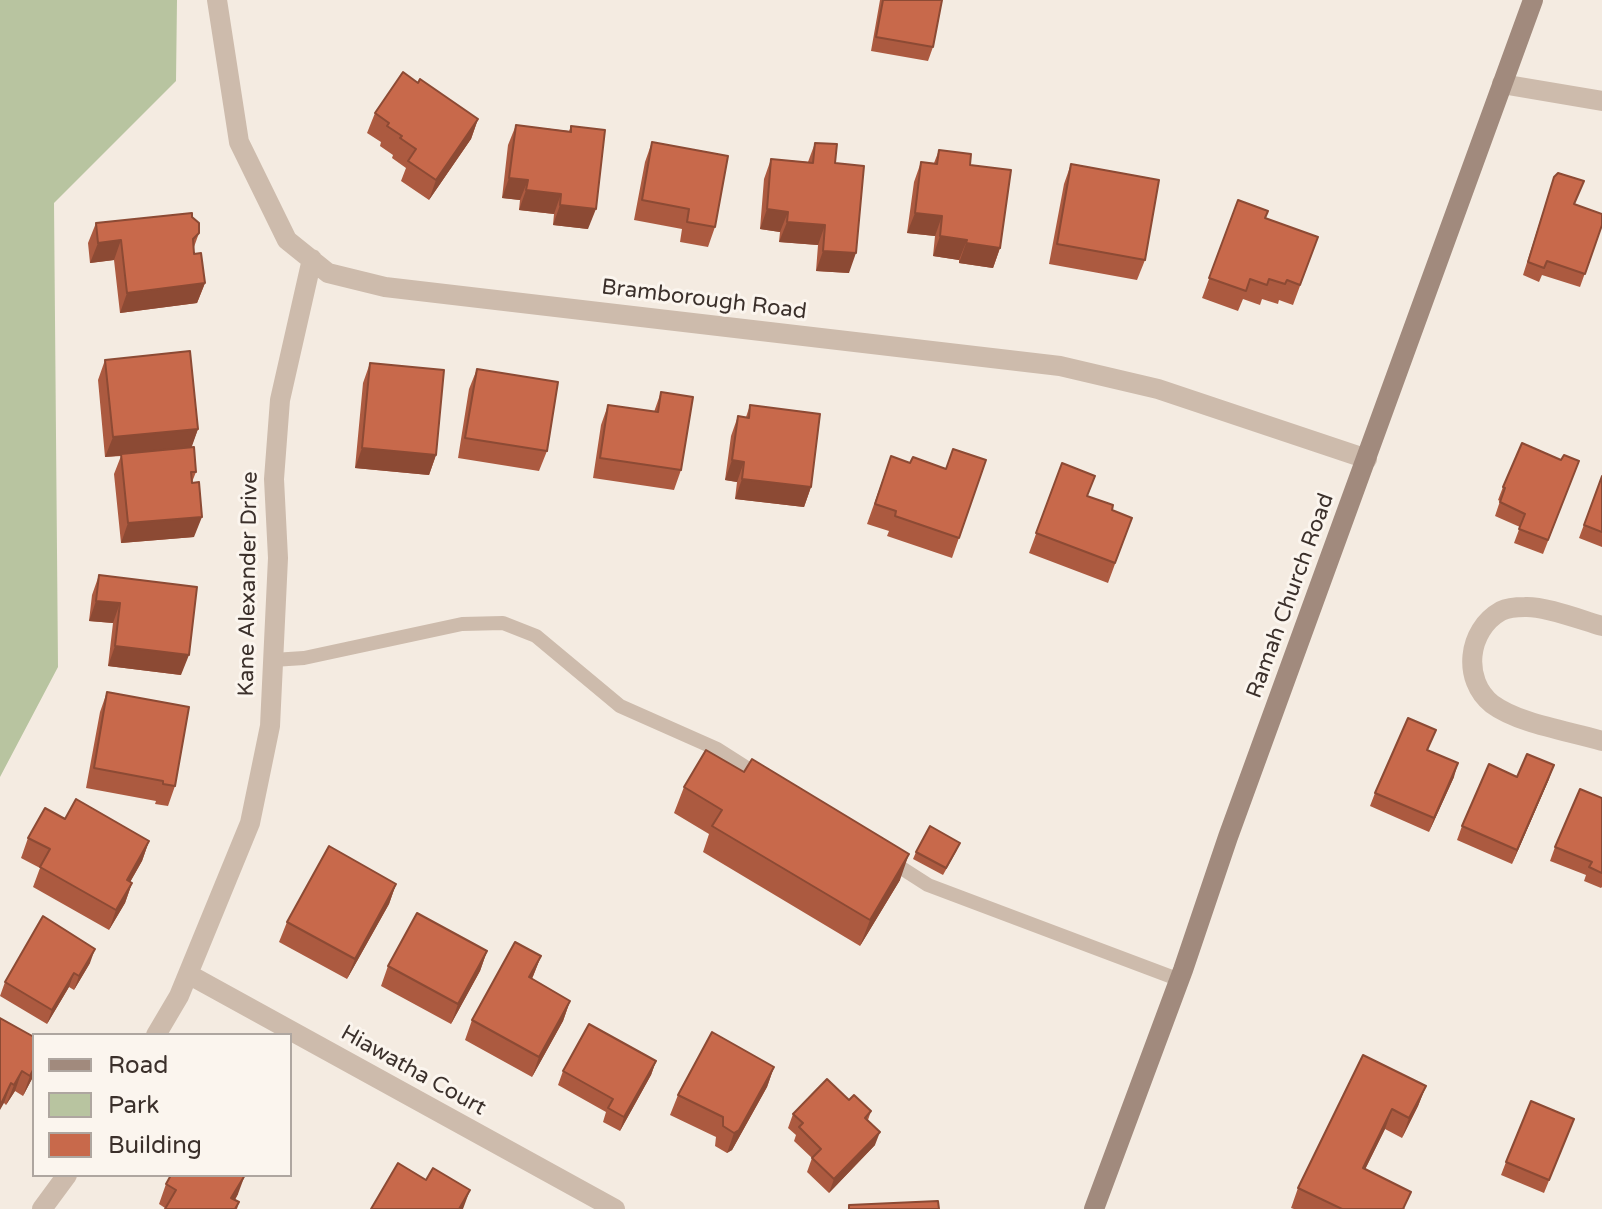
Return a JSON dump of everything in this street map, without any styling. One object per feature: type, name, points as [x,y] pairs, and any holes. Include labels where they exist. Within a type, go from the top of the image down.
[{"type":"main road","name":"Ramah Church Road","points":[[1094,1209],[1180,980],[1233,823],[1533,0]]},
{"type":"street","name":"Bramborough Road","points":[[217,0],[239,142],[287,240],[328,273],[385,287],[1060,366],[1158,389],[1367,459]]},
{"type":"street","points":[[1502,84],[1602,101]]},
{"type":"street","name":"Kane Alexander Drive","points":[[157,1033],[179,996],[250,823],[270,726],[278,558],[274,479],[280,400],[312,259]]},
{"type":"street","points":[[1602,626],[1529,606],[1502,610],[1481,628],[1473,650],[1471,672],[1476,685],[1491,703],[1511,715],[1602,741]]},
{"type":"street","name":"Hiawatha Court","points":[[188,974],[615,1209]]},
{"type":"street","points":[[42,1209],[66,1177]]},
{"type":"lane","points":[[273,660],[313,656],[462,624],[503,623],[536,636],[620,706],[717,749],[770,783]]},
{"type":"lane","points":[[876,851],[928,885],[1180,980]]},
{"type":"green space","points":[[0,0],[177,0],[176,81],[54,203],[58,667],[0,777]]},
{"type":"building","points":[[883,0],[942,0],[933,47],[876,37]]},
{"type":"building","points":[[403,72],[418,83],[420,79],[478,119],[436,180],[408,161],[416,149],[375,113]]},
{"type":"building","points":[[516,125],[571,132],[571,126],[605,130],[596,209],[560,205],[561,194],[526,190],[528,180],[509,178]]},
{"type":"building","points":[[652,142],[728,156],[715,227],[687,222],[689,209],[642,200]]},
{"type":"building","points":[[815,143],[837,144],[835,163],[864,166],[856,253],[823,251],[825,225],[787,222],[788,212],[767,209],[771,159],[813,163]]},
{"type":"building","points":[[939,150],[971,154],[970,165],[1011,170],[1000,248],[940,236],[942,216],[915,213],[921,162],[937,164]]},
{"type":"building","points":[[1071,164],[1159,180],[1145,260],[1057,244]]},
{"type":"building","points":[[1558,173],[1584,181],[1574,204],[1602,214],[1602,225],[1585,274],[1547,261],[1544,268],[1528,262],[1554,177]]},
{"type":"building","points":[[1238,200],[1268,211],[1265,218],[1318,237],[1300,285],[1287,280],[1285,284],[1269,279],[1267,285],[1250,279],[1246,291],[1209,278]]},
{"type":"building","points":[[192,213],[199,223],[199,233],[193,239],[194,254],[201,253],[205,283],[127,293],[121,240],[98,243],[96,223]]},
{"type":"building","points":[[190,351],[198,429],[113,437],[105,360]]},
{"type":"building","points":[[370,363],[444,370],[436,455],[362,448]]},
{"type":"building","points":[[477,369],[558,382],[547,451],[465,438]]},
{"type":"building","points":[[661,392],[693,397],[681,470],[600,458],[608,405],[658,412]]},
{"type":"building","points":[[750,405],[820,414],[811,487],[742,479],[744,462],[732,460],[738,416],[749,418]]},
{"type":"building","points":[[1522,443],[1561,460],[1564,455],[1579,461],[1548,540],[1519,529],[1525,514],[1500,502],[1503,487]]},
{"type":"building","points":[[194,447],[196,472],[191,472],[192,483],[199,482],[202,517],[128,523],[121,454]]},
{"type":"building","points":[[953,449],[986,460],[959,538],[895,516],[896,511],[875,504],[891,456],[910,463],[913,457],[946,469]]},
{"type":"building","points":[[1062,463],[1095,476],[1087,496],[1113,505],[1112,510],[1132,518],[1115,563],[1036,533]]},
{"type":"building","points":[[1602,476],[1602,532],[1584,525]]},
{"type":"building","points":[[99,575],[197,587],[189,655],[115,646],[120,603],[96,601]]},
{"type":"building","points":[[107,692],[189,707],[175,786],[94,768]]},
{"type":"building","points":[[1408,718],[1436,730],[1427,750],[1458,763],[1434,818],[1375,793]]},
{"type":"building","points":[[706,750],[744,772],[752,759],[909,854],[870,920],[712,826],[722,810],[684,787]]},
{"type":"building","points":[[1527,754],[1554,765],[1517,850],[1462,826],[1489,764],[1517,777]]},
{"type":"building","points":[[1580,789],[1602,798],[1602,873],[1589,867],[1592,862],[1555,847]]},
{"type":"building","points":[[76,799],[149,841],[127,880],[132,883],[116,910],[40,867],[50,849],[28,838],[45,808],[65,819]]},
{"type":"building","points":[[930,826],[960,843],[946,868],[916,852]]},
{"type":"building","points":[[329,846],[396,884],[355,959],[287,922]]},
{"type":"building","points":[[417,913],[487,951],[458,1004],[388,966]]},
{"type":"building","points":[[43,916],[95,949],[79,976],[74,973],[52,1010],[5,982]]},
{"type":"building","points":[[515,942],[541,956],[529,977],[570,1001],[539,1057],[472,1020]]},
{"type":"building","points":[[0,1018],[32,1036],[32,1072],[30,1076],[22,1071],[14,1085],[11,1083],[0,1106]]},
{"type":"building","points":[[589,1024],[656,1061],[624,1117],[608,1108],[613,1099],[563,1071]]},
{"type":"building","points":[[712,1032],[774,1067],[739,1130],[734,1133],[723,1126],[723,1117],[678,1095]]},
{"type":"building","points":[[1363,1055],[1426,1086],[1409,1118],[1392,1109],[1363,1168],[1411,1192],[1403,1209],[1342,1209],[1298,1188]]},
{"type":"building","points":[[827,1079],[849,1100],[854,1095],[871,1111],[865,1118],[880,1132],[834,1179],[812,1158],[821,1149],[799,1127],[803,1123],[793,1114]]},
{"type":"building","points":[[1531,1101],[1574,1119],[1549,1180],[1506,1162]]},
{"type":"building","points":[[398,1163],[426,1180],[433,1168],[470,1190],[459,1209],[371,1209]]},
{"type":"building","points":[[170,1177],[244,1177],[231,1198],[239,1202],[235,1209],[165,1209],[176,1190],[166,1184]]},
{"type":"building","points":[[938,1201],[939,1209],[849,1209],[849,1205]]}]
